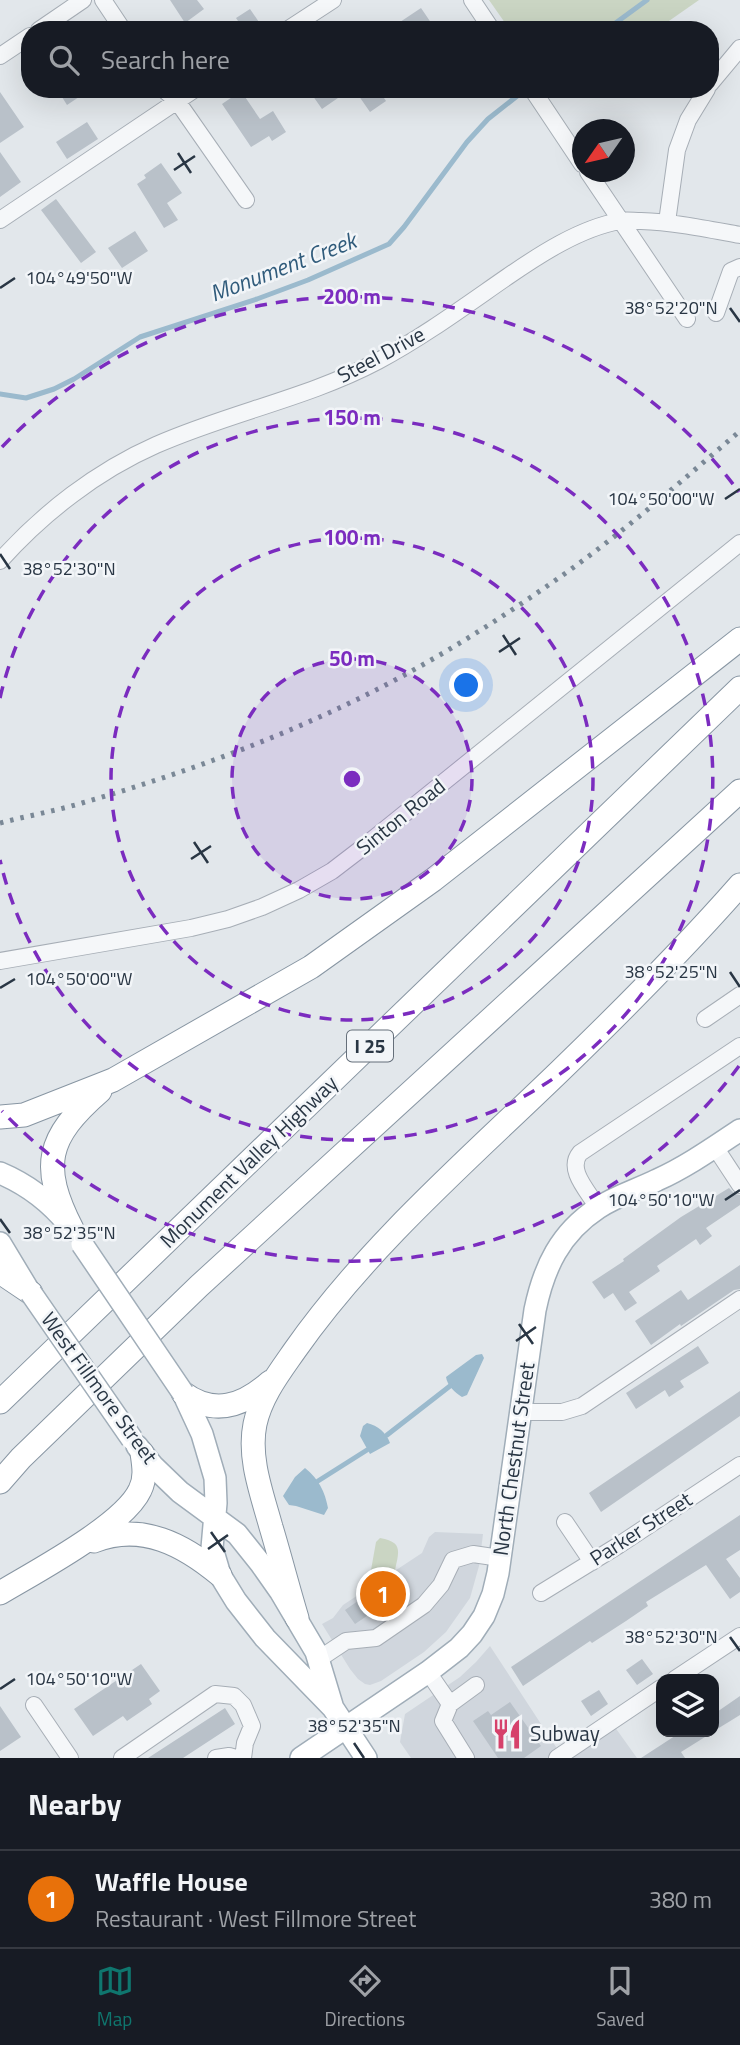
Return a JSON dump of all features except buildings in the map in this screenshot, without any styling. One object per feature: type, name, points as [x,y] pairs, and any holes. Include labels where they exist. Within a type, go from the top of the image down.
[{"type":"highway","points":[[0,1117],[24,1115],[113,1080],[246,1006],[324,958],[433,880],[740,639]]},
{"type":"highway","name":"Monument Valley Highway","points":[[0,1402],[740,688]]},
{"type":"highway","points":[[0,1482],[21,1458],[199,1286],[740,790]]},
{"type":"highway","points":[[297,1618],[253,1452],[258,1413],[277,1375],[327,1306],[380,1248],[639,993],[740,885]]},
{"type":"highway","points":[[77,1237],[55,1191],[52,1175],[54,1153],[61,1134],[74,1116],[113,1080]]},
{"type":"highway","points":[[0,1272],[31,1293]]},
{"type":"highway","points":[[183,1393],[204,1405],[228,1405],[251,1396],[277,1375]]},
{"type":"highway","points":[[0,1593],[66,1554],[113,1521],[133,1502],[143,1482],[144,1469],[137,1446]]},
{"type":"highway","points":[[66,1554],[106,1536],[137,1534],[173,1543],[195,1555],[220,1575]]},
{"type":"main road","name":"North Chestnut Street","points":[[300,1758],[428,1672],[459,1648],[479,1623],[493,1594],[500,1558],[535,1310],[547,1267],[555,1252],[569,1234],[598,1208],[671,1173],[740,1130]]},
{"type":"main road","name":"West Fillmore Street","points":[[0,1174],[15,1180],[40,1197],[62,1217],[183,1393],[212,1463],[216,1496],[212,1548],[220,1575],[265,1638],[333,1708],[366,1758]]},
{"type":"main road","name":"West Fillmore Street","points":[[0,1243],[31,1293],[137,1446],[180,1492],[231,1530],[248,1547],[276,1585],[319,1659],[333,1708]]},
{"type":"street","points":[[52,21],[83,0]]},
{"type":"street","points":[[103,0],[116,21]]},
{"type":"street","points":[[300,21],[332,0]]},
{"type":"street","points":[[472,0],[486,21]]},
{"type":"street","points":[[0,57],[21,42]]},
{"type":"street","points":[[719,72],[740,48]]},
{"type":"street","points":[[174,98],[246,200]]},
{"type":"street","points":[[0,220],[182,98]]},
{"type":"street","points":[[538,98],[572,148]]},
{"type":"street","points":[[667,222],[677,150],[688,120],[701,98]]},
{"type":"street","points":[[595,182],[687,319]]},
{"type":"street","name":"Steel Drive","points":[[0,561],[63,502],[129,458],[185,433],[323,386],[376,362],[568,239],[621,221],[667,222],[740,235]]},
{"type":"street","points":[[716,313],[731,271],[740,267]]},
{"type":"street","name":"Sinton Road","points":[[0,961],[215,923],[262,907],[315,881],[362,848],[740,543]]},
{"type":"street","points":[[705,1019],[740,995]]},
{"type":"street","points":[[598,1208],[575,1170],[576,1158],[580,1153],[740,1046]]},
{"type":"street","points":[[715,1147],[740,1185]]},
{"type":"street","points":[[521,1412],[562,1412],[582,1406],[740,1300]]},
{"type":"street","name":"Parker Street","points":[[541,1593],[740,1465]]},
{"type":"street","points":[[565,1522],[592,1562]]},
{"type":"street","points":[[319,1659],[346,1641],[376,1638],[424,1605],[441,1585],[453,1560],[473,1554],[500,1558]]},
{"type":"street","points":[[683,1674],[740,1636]]},
{"type":"street","points":[[428,1672],[450,1704]]},
{"type":"street","points":[[466,1758],[443,1721],[450,1704],[476,1685]]},
{"type":"street","points":[[556,1758],[656,1691]]},
{"type":"street","points":[[122,1758],[215,1694],[234,1696],[243,1705],[252,1726],[245,1742],[243,1758]]},
{"type":"street","points":[[34,1705],[69,1758]]},
{"type":"street","points":[[216,1758],[236,1758]]},
{"type":"shaded area","points":[[435,1532],[483,1534],[479,1566],[470,1598],[446,1632],[424,1652],[381,1681],[365,1684],[350,1669],[322,1624],[333,1618],[343,1605],[422,1553],[429,1537]]},
{"type":"shaded area","points":[[490,1646],[558,1750],[607,1716],[637,1758],[411,1758],[400,1742],[405,1714],[460,1677]]},
{"type":"green space","points":[[489,0],[699,0],[669,21],[504,21]]},
{"type":"green space","points":[[380,1538],[393,1542],[398,1553],[395,1570],[379,1580],[371,1570],[376,1542]]},
{"type":"water","points":[[482,1354],[484,1358],[467,1395],[462,1397],[448,1383],[446,1377],[476,1355]]},
{"type":"water","points":[[367,1423],[381,1430],[390,1443],[370,1454],[360,1436]]},
{"type":"water","points":[[305,1468],[318,1481],[323,1491],[328,1508],[324,1515],[289,1505],[283,1496],[295,1477]]},
{"type":"waterway","name":"Monument Creek","points":[[618,21],[647,0]]},
{"type":"waterway","name":"Monument Creek","points":[[0,394],[26,398],[54,389],[140,337],[308,280],[389,244],[467,142],[488,119],[515,98]]},
{"type":"waterway","points":[[387,1435],[450,1386]]},
{"type":"waterway","points":[[318,1481],[367,1450]]},
{"type":"railway","points":[[0,823],[82,803],[194,767],[303,724],[397,679],[486,627],[575,566],[647,510],[740,431]]},
{"type":"place","name":"Waffle House","points":[[383,1594]]},
{"type":"place","name":"Subway","points":[[507,1734]]}]
